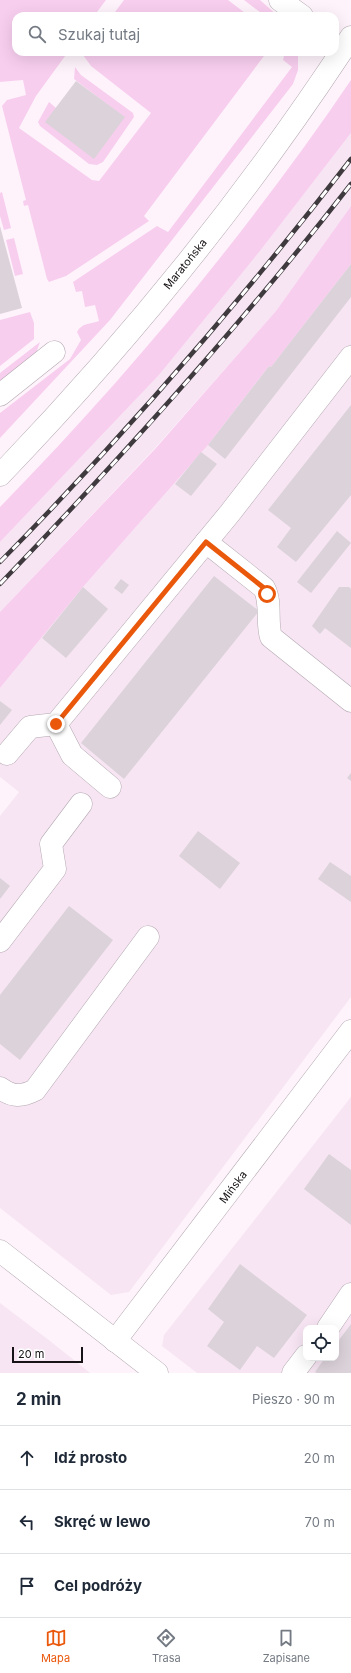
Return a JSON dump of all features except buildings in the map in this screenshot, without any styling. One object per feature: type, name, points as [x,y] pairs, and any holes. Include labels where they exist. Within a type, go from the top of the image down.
[{"type":"street","points":[[280,0],[296,12]]},
{"type":"street","name":"Maratońska","points":[[0,475],[95,371],[181,270],[295,120],[334,56]]},
{"type":"street","points":[[0,395],[54,352]]},
{"type":"street","points":[[7,754],[30,727],[56,724],[206,542],[349,363]]},
{"type":"street","points":[[206,542],[264,588],[267,594],[268,627],[271,637],[351,701]]},
{"type":"street","points":[[56,724],[72,754],[110,787]]},
{"type":"street","points":[[0,941],[55,869],[51,844],[81,804]]},
{"type":"street","points":[[0,1088],[9,1095],[22,1096],[35,1090],[148,937]]},
{"type":"street","name":"Mińska","points":[[115,1342],[351,1031]]},
{"type":"street","points":[[0,1251],[115,1342],[157,1373]]},
{"type":"street","points":[[330,1325],[351,1294]]},
{"type":"street","points":[[293,1373],[303,1360]]},
{"type":"shaded area","points":[[0,0],[106,0],[97,12],[12,12],[12,56],[65,56],[36,96],[19,128],[92,180],[99,181],[151,113],[91,66],[84,56],[264,56],[144,216],[149,221],[66,276],[49,282],[28,205],[24,206],[23,201],[26,200],[2,106],[7,100],[26,95],[23,80],[0,82]]},
{"type":"shaded area","points":[[124,0],[228,0],[244,12],[115,12]]},
{"type":"shaded area","points":[[244,0],[260,0],[274,12],[260,12]]},
{"type":"shaded area","points":[[284,56],[298,56],[298,70],[293,84],[110,320],[0,438],[0,413],[70,359],[81,340],[77,332],[79,329],[84,325],[99,321],[95,305],[85,307],[82,291],[76,292],[73,282],[157,226],[168,232],[292,67],[283,60]]},
{"type":"shaded area","points":[[75,67],[81,75],[133,113],[134,117],[103,162],[97,165],[89,164],[40,126],[38,122],[49,102],[56,108],[124,117],[74,79]]},
{"type":"shaded area","points":[[351,80],[351,133],[260,251],[159,375],[0,542],[0,507],[95,406],[185,301],[270,193]]},
{"type":"shaded area","points":[[351,133],[351,206],[276,311],[155,448],[0,612],[0,542],[159,375],[260,251]]},
{"type":"shaded area","points":[[2,192],[11,228],[4,230],[0,216],[0,193]]},
{"type":"shaded area","points":[[351,206],[351,264],[208,445],[83,587],[0,688],[0,612],[155,449],[276,311]]},
{"type":"shaded area","points":[[14,238],[23,274],[15,276],[6,240]]},
{"type":"shaded area","points":[[351,264],[351,997],[129,1292],[111,1295],[0,1208],[0,816],[19,792],[0,777],[0,688],[83,587],[208,445]]},
{"type":"shaded area","points":[[30,312],[34,323],[34,339],[0,366],[0,320]]},
{"type":"shaded area","points":[[40,342],[35,356],[0,386],[0,373]]},
{"type":"shaded area","points":[[351,1097],[351,1373],[197,1373],[162,1346],[164,1335]]},
{"type":"shaded area","points":[[0,1303],[50,1341],[90,1373],[0,1373]]},
{"type":"railway","points":[[0,562],[92,465],[182,366],[268,264],[351,159]]},
{"type":"railway","points":[[0,584],[46,536],[181,388],[267,288],[351,184]]},
{"type":"route","points":[[56,724],[206,542],[264,588],[267,594]]}]
